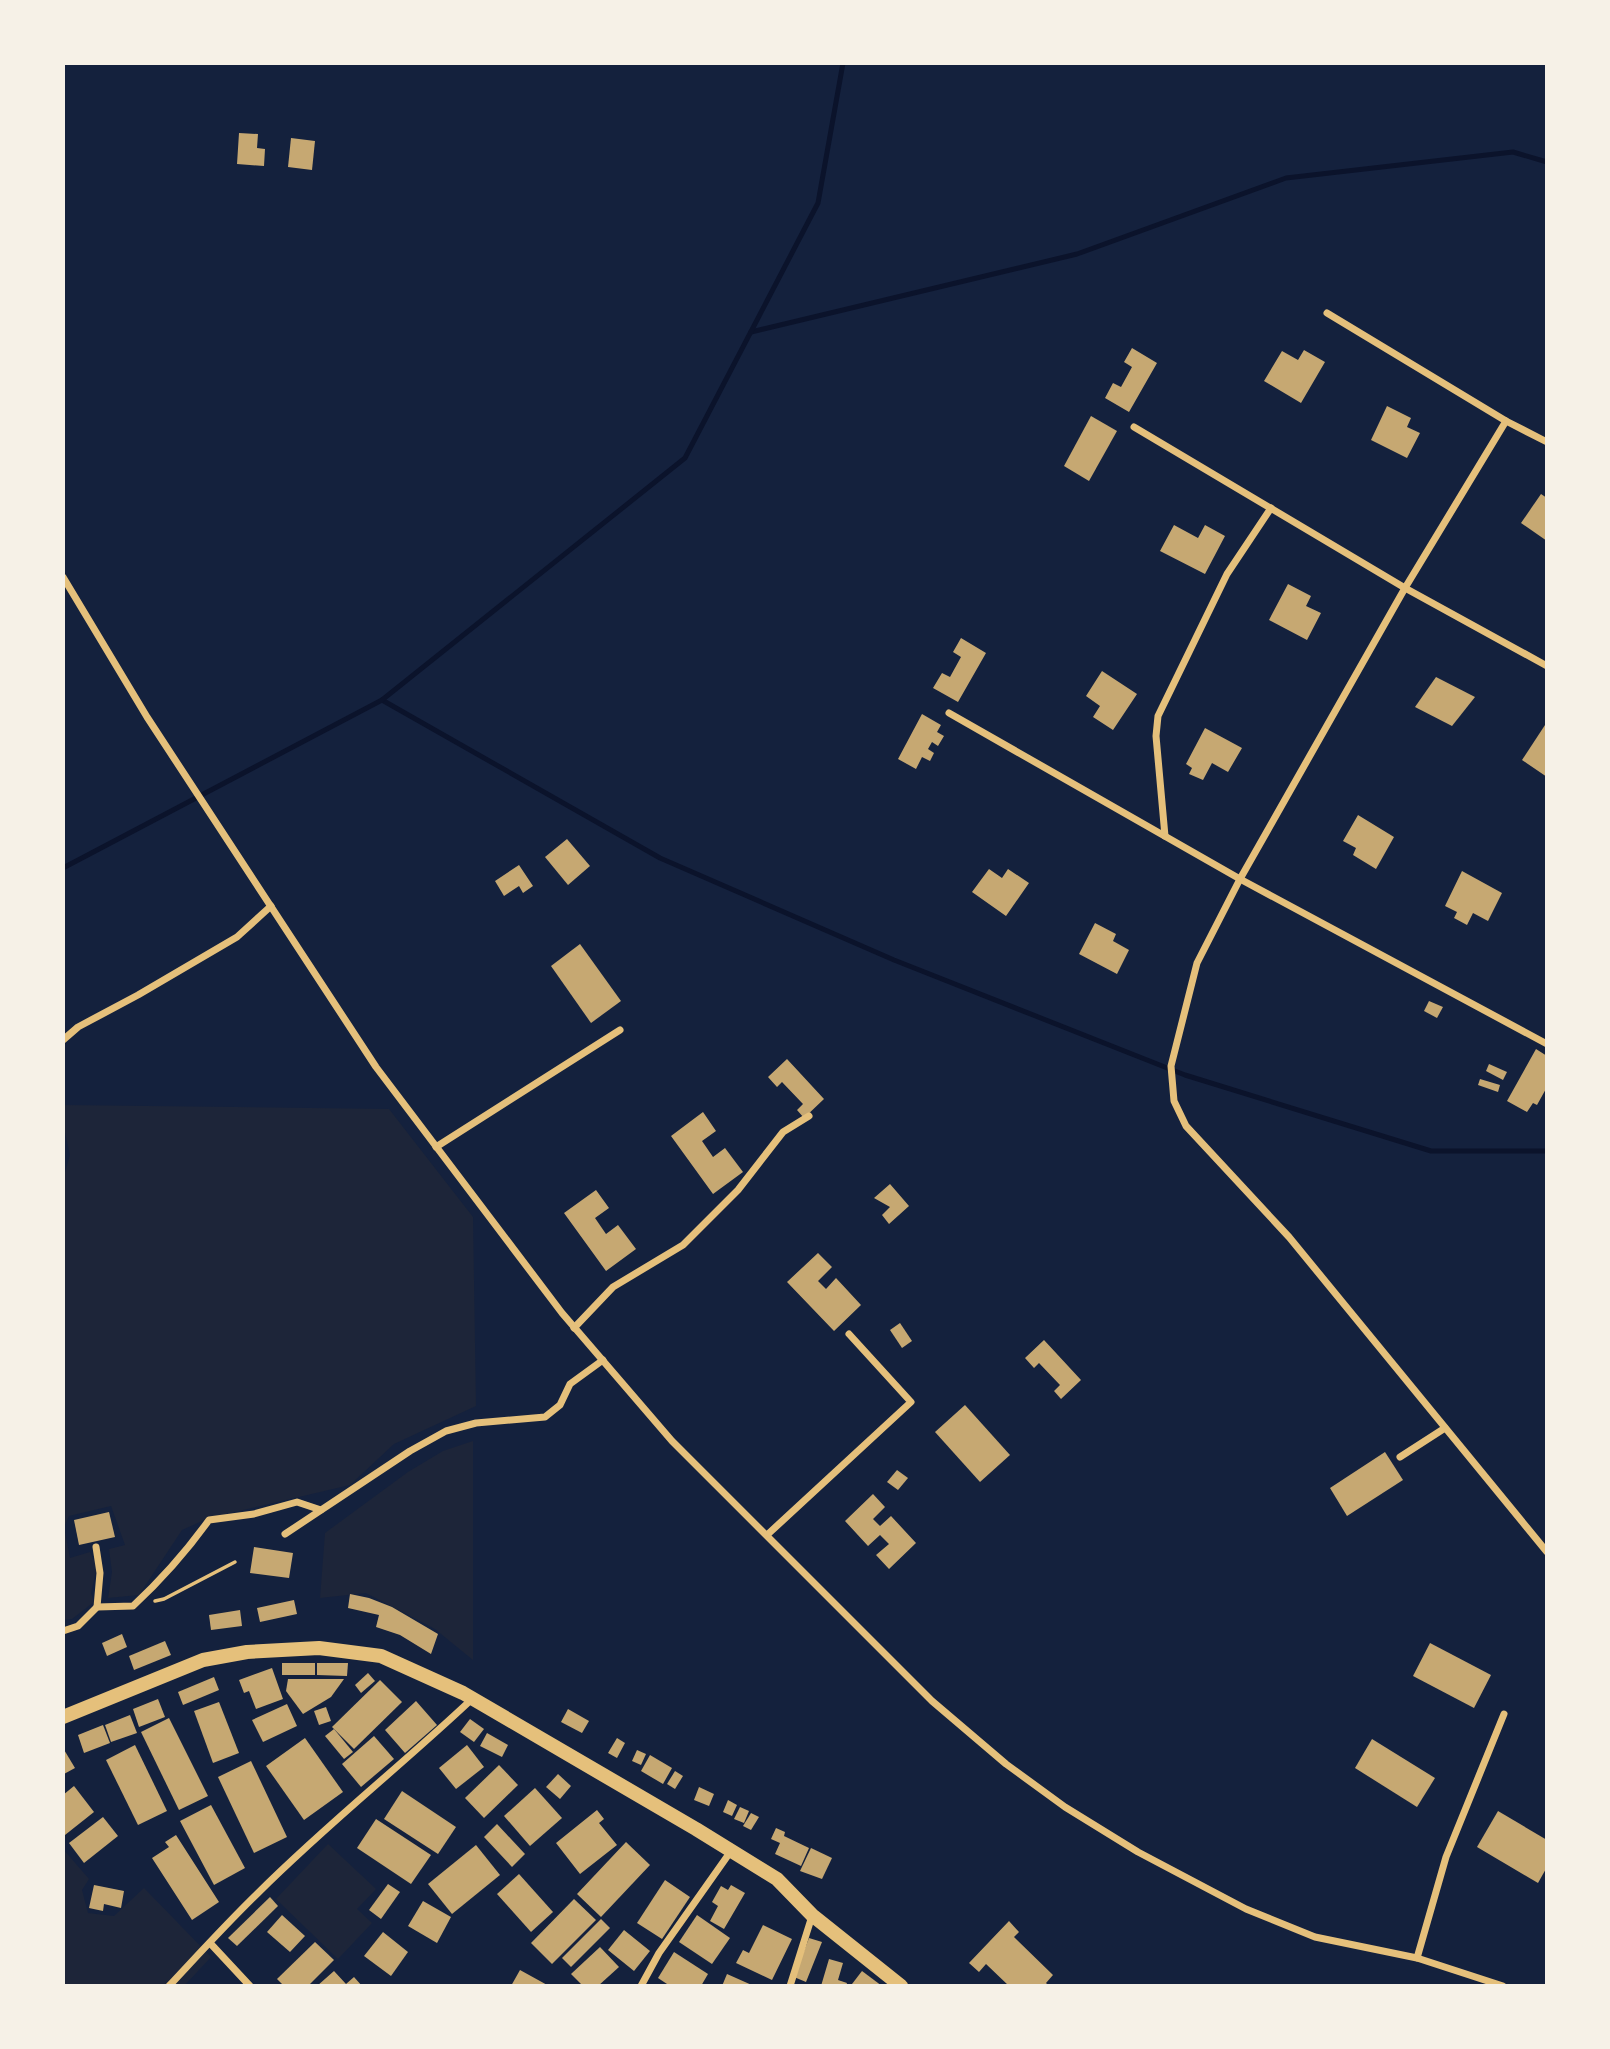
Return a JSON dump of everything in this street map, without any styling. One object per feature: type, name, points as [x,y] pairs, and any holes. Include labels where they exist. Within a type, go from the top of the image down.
[{"type":"main road","points":[[63,1717],[203,1660],[247,1652],[319,1648],[381,1656],[472,1699],[777,1879],[812,1915],[901,1986]]},
{"type":"street","points":[[1327,313],[1506,421],[1547,442]]},
{"type":"street","points":[[1506,421],[1405,587],[1240,879],[1197,963],[1171,1066],[1174,1101],[1186,1126],[1289,1237],[1547,1552]]},
{"type":"street","points":[[1134,427],[1405,587],[1547,666]]},
{"type":"street","points":[[1164,836],[1156,736],[1158,716],[1227,574],[1270,508]]},
{"type":"street","points":[[63,577],[147,717],[149,716],[376,1067],[574,1328],[672,1441],[932,1701],[1006,1764],[1065,1807],[1138,1852],[1246,1909],[1315,1937],[1417,1958],[1503,1986]]},
{"type":"street","points":[[949,713],[1240,879],[1547,1044]]},
{"type":"street","points":[[63,1040],[78,1027],[237,937],[271,906]]},
{"type":"street","points":[[436,1147],[620,1030]]},
{"type":"street","points":[[574,1328],[613,1287],[683,1245],[738,1190],[783,1132],[809,1116]]},
{"type":"street","points":[[766,1535],[912,1402],[849,1335]]},
{"type":"street","points":[[285,1534],[410,1451],[446,1431],[475,1423],[545,1417],[561,1405],[570,1384],[603,1360]]},
{"type":"street","points":[[1400,1457],[1445,1427]]},
{"type":"street","points":[[97,1607],[133,1606],[187,1552],[209,1520],[254,1514],[297,1502],[321,1510]]},
{"type":"street","points":[[63,1631],[78,1626],[97,1607],[100,1573],[96,1547]]},
{"type":"street","points":[[169,1986],[258,1893],[472,1699]]},
{"type":"street","points":[[1417,1958],[1446,1857],[1504,1714]]},
{"type":"street","points":[[641,1986],[659,1953],[731,1851]]},
{"type":"street","points":[[790,1986],[812,1915]]},
{"type":"street","points":[[210,1943],[250,1986]]},
{"type":"path","points":[[133,1606],[164,1599],[235,1562]]},
{"type":"shaded area","points":[[63,1105],[389,1109],[473,1217],[476,1406],[394,1444],[350,1485],[209,1518],[182,1530],[139,1595],[108,1598],[112,1572],[109,1549],[125,1545],[111,1506],[69,1516],[64,1527],[70,1558],[90,1552],[97,1567],[91,1593],[94,1602],[72,1619],[63,1620],[63,1179],[70,1155],[63,1124]]},
{"type":"shaded area","points":[[473,1441],[473,1660],[435,1629],[366,1593],[320,1598],[325,1533],[408,1472],[443,1451]]},
{"type":"shaded area","points":[[328,1844],[376,1889],[357,1909],[372,1923],[338,1959],[276,1899]]},
{"type":"shaded area","points":[[63,1849],[89,1879],[82,1890],[88,1913],[114,1916],[144,1888],[211,1957],[184,1986],[63,1986]]},
{"type":"building","points":[[239,133],[258,134],[257,148],[265,149],[264,166],[237,164]]},
{"type":"building","points":[[291,138],[315,141],[312,170],[288,167]]},
{"type":"building","points":[[1132,348],[1157,363],[1129,412],[1105,398],[1113,383],[1121,387],[1132,367],[1124,362]]},
{"type":"building","points":[[1304,350],[1325,362],[1301,403],[1264,381],[1282,351],[1298,360]]},
{"type":"building","points":[[1387,406],[1411,418],[1407,427],[1420,433],[1407,458],[1371,440]]},
{"type":"building","points":[[1091,416],[1117,431],[1089,481],[1064,466]]},
{"type":"building","points":[[1541,494],[1547,498],[1547,541],[1521,523]]},
{"type":"building","points":[[1174,525],[1198,538],[1205,525],[1225,536],[1205,574],[1160,551]]},
{"type":"building","points":[[1288,584],[1311,596],[1306,606],[1321,613],[1307,640],[1269,620]]},
{"type":"building","points":[[961,638],[986,653],[958,702],[933,688],[942,673],[950,677],[961,657],[953,652]]},
{"type":"building","points":[[1102,671],[1137,694],[1113,730],[1093,717],[1100,706],[1086,696]]},
{"type":"building","points":[[1436,677],[1475,697],[1452,726],[1415,707]]},
{"type":"building","points":[[922,714],[941,725],[937,732],[944,736],[938,746],[932,742],[928,749],[934,753],[930,761],[922,757],[916,769],[898,759]]},
{"type":"building","points":[[1547,722],[1547,777],[1522,760]]},
{"type":"building","points":[[1205,728],[1242,748],[1228,772],[1212,763],[1203,780],[1189,774],[1192,768],[1186,764]]},
{"type":"building","points":[[1358,815],[1394,837],[1376,869],[1353,855],[1356,848],[1343,841]]},
{"type":"building","points":[[567,839],[590,866],[568,885],[545,857]]},
{"type":"building","points":[[519,865],[533,886],[523,893],[519,886],[504,896],[495,881]]},
{"type":"building","points":[[989,869],[1002,878],[1008,869],[1029,883],[1006,916],[972,892]]},
{"type":"building","points":[[1462,871],[1502,893],[1488,921],[1473,913],[1467,925],[1454,918],[1457,912],[1445,906]]},
{"type":"building","points":[[1095,923],[1116,934],[1113,941],[1129,950],[1117,974],[1079,954]]},
{"type":"building","points":[[580,944],[621,1001],[591,1023],[551,966]]},
{"type":"building","points":[[1429,1001],[1443,1007],[1437,1018],[1424,1011]]},
{"type":"building","points":[[1536,1049],[1547,1056],[1547,1087],[1537,1105],[1533,1103],[1527,1112],[1507,1101]]},
{"type":"building","points":[[787,1059],[824,1099],[804,1118],[797,1110],[803,1104],[782,1082],[777,1087],[768,1077]]},
{"type":"building","points":[[1489,1064],[1507,1072],[1503,1080],[1486,1071]]},
{"type":"building","points":[[1480,1079],[1500,1085],[1498,1092],[1478,1085]]},
{"type":"building","points":[[703,1112],[716,1131],[702,1141],[713,1157],[725,1148],[743,1172],[713,1194],[671,1136]]},
{"type":"building","points":[[890,1184],[909,1206],[889,1224],[882,1215],[890,1207],[874,1198]]},
{"type":"building","points":[[596,1190],[609,1208],[595,1218],[606,1234],[618,1225],[636,1249],[606,1271],[564,1213]]},
{"type":"building","points":[[818,1253],[832,1267],[818,1281],[826,1289],[836,1278],[861,1305],[834,1331],[787,1282]]},
{"type":"building","points":[[900,1323],[912,1341],[902,1348],[890,1330]]},
{"type":"building","points":[[1044,1340],[1081,1380],[1061,1399],[1054,1391],[1060,1385],[1039,1363],[1034,1368],[1025,1358]]},
{"type":"building","points":[[965,1405],[1010,1455],[980,1482],[935,1432]]},
{"type":"building","points":[[1385,1452],[1403,1480],[1347,1516],[1330,1488]]},
{"type":"building","points":[[897,1470],[908,1478],[898,1490],[887,1482]]},
{"type":"building","points":[[873,1494],[885,1507],[873,1519],[880,1526],[891,1516],[916,1543],[889,1569],[876,1555],[889,1544],[880,1535],[868,1546],[845,1521]]},
{"type":"building","points":[[109,1512],[115,1537],[79,1545],[74,1520]]},
{"type":"building","points":[[254,1547],[293,1553],[289,1578],[250,1573]]},
{"type":"building","points":[[350,1594],[392,1607],[438,1634],[431,1654],[400,1635],[376,1627],[379,1615],[348,1608]]},
{"type":"building","points":[[294,1600],[297,1614],[260,1622],[257,1608]]},
{"type":"building","points":[[240,1610],[242,1626],[211,1630],[209,1615]]},
{"type":"building","points":[[122,1634],[127,1647],[107,1656],[102,1643]]},
{"type":"building","points":[[165,1641],[171,1655],[134,1670],[129,1656]]},
{"type":"building","points":[[1430,1643],[1491,1675],[1474,1708],[1413,1676]]},
{"type":"building","points":[[282,1663],[315,1663],[315,1675],[282,1675]]},
{"type":"building","points":[[317,1663],[348,1663],[347,1676],[317,1675]]},
{"type":"building","points":[[272,1668],[283,1699],[256,1709],[249,1691],[244,1693],[239,1680]]},
{"type":"building","points":[[368,1673],[375,1681],[361,1693],[355,1685]]},
{"type":"building","points":[[214,1677],[219,1690],[183,1705],[178,1692]]},
{"type":"building","points":[[288,1679],[344,1679],[331,1697],[303,1714],[286,1691]]},
{"type":"building","points":[[380,1680],[402,1702],[354,1749],[332,1727]]},
{"type":"building","points":[[158,1699],[165,1717],[139,1727],[133,1709]]},
{"type":"building","points":[[416,1701],[437,1725],[405,1753],[385,1730]]},
{"type":"building","points":[[219,1702],[239,1753],[213,1763],[194,1711]]},
{"type":"building","points":[[287,1704],[297,1726],[263,1742],[252,1720]]},
{"type":"building","points":[[326,1707],[331,1721],[319,1725],[314,1711]]},
{"type":"building","points":[[568,1709],[589,1721],[582,1733],[561,1722]]},
{"type":"building","points":[[130,1715],[137,1733],[111,1742],[105,1725]]},
{"type":"building","points":[[169,1718],[208,1796],[179,1810],[141,1732]]},
{"type":"building","points":[[470,1719],[484,1729],[474,1742],[460,1732]]},
{"type":"building","points":[[103,1725],[110,1743],[84,1753],[78,1735]]},
{"type":"building","points":[[334,1729],[353,1752],[344,1759],[325,1736]]},
{"type":"building","points":[[487,1733],[508,1745],[502,1757],[480,1746]]},
{"type":"building","points":[[374,1736],[394,1759],[361,1787],[342,1764]]},
{"type":"building","points":[[305,1738],[343,1792],[304,1820],[266,1766]]},
{"type":"building","points":[[617,1738],[625,1743],[617,1758],[608,1753]]},
{"type":"building","points":[[1372,1739],[1435,1778],[1417,1807],[1355,1768]]},
{"type":"building","points":[[135,1745],[167,1811],[138,1825],[106,1760]]},
{"type":"building","points":[[467,1745],[484,1767],[456,1789],[439,1768]]},
{"type":"building","points":[[63,1748],[75,1768],[64,1774],[63,1771]]},
{"type":"building","points":[[637,1750],[646,1754],[641,1765],[632,1761]]},
{"type":"building","points":[[650,1755],[672,1768],[663,1784],[641,1771]]},
{"type":"building","points":[[251,1761],[287,1837],[254,1853],[218,1777]]},
{"type":"building","points":[[499,1765],[518,1785],[484,1818],[465,1798]]},
{"type":"building","points":[[675,1771],[683,1776],[675,1789],[667,1784]]},
{"type":"building","points":[[558,1774],[571,1786],[560,1799],[546,1787]]},
{"type":"building","points":[[74,1786],[94,1812],[65,1835],[63,1795]]},
{"type":"building","points":[[699,1787],[714,1794],[709,1806],[694,1800]]},
{"type":"building","points":[[535,1788],[562,1818],[530,1846],[504,1816]]},
{"type":"building","points":[[402,1791],[456,1827],[438,1854],[384,1819]]},
{"type":"building","points":[[728,1800],[737,1805],[732,1816],[723,1812]]},
{"type":"building","points":[[211,1805],[245,1868],[214,1885],[180,1821]]},
{"type":"building","points":[[740,1807],[749,1811],[744,1823],[734,1819]]},
{"type":"building","points":[[597,1810],[604,1819],[599,1823],[617,1845],[580,1874],[556,1843]]},
{"type":"building","points":[[1498,1811],[1547,1840],[1547,1867],[1538,1883],[1477,1847]]},
{"type":"building","points":[[751,1813],[759,1817],[751,1830],[743,1826]]},
{"type":"building","points":[[103,1817],[118,1836],[84,1863],[69,1843]]},
{"type":"building","points":[[376,1819],[431,1855],[411,1884],[357,1848]]},
{"type":"building","points":[[497,1824],[525,1854],[512,1867],[484,1837]]},
{"type":"building","points":[[776,1828],[785,1832],[784,1836],[809,1848],[801,1866],[775,1854],[780,1843],[771,1839]]},
{"type":"building","points":[[176,1835],[219,1902],[192,1920],[152,1858],[169,1847],[165,1842]]},
{"type":"building","points":[[626,1842],[650,1865],[601,1917],[577,1894]]},
{"type":"building","points":[[476,1845],[500,1875],[452,1914],[428,1884]]},
{"type":"building","points":[[811,1848],[832,1858],[822,1879],[800,1871]]},
{"type":"building","points":[[519,1874],[553,1912],[531,1932],[497,1894]]},
{"type":"building","points":[[665,1880],[690,1897],[662,1939],[637,1923]]},
{"type":"building","points":[[388,1884],[400,1892],[381,1919],[369,1910]]},
{"type":"building","points":[[94,1885],[124,1891],[121,1908],[104,1904],[103,1911],[89,1908]]},
{"type":"building","points":[[731,1885],[745,1893],[724,1929],[710,1921],[718,1906],[712,1902],[721,1886],[728,1890]]},
{"type":"building","points":[[270,1897],[278,1906],[237,1946],[228,1938]]},
{"type":"building","points":[[574,1899],[596,1920],[552,1964],[531,1943]]},
{"type":"building","points":[[423,1901],[451,1917],[437,1943],[408,1926]]},
{"type":"building","points":[[282,1915],[305,1936],[290,1952],[267,1932]]},
{"type":"building","points":[[697,1915],[730,1938],[712,1964],[679,1942]]},
{"type":"building","points":[[601,1919],[610,1928],[571,1967],[562,1958]]},
{"type":"building","points":[[1009,1921],[1019,1932],[1014,1937],[1053,1975],[1046,1983],[1049,1986],[1009,1986],[986,1964],[979,1972],[969,1963]]},
{"type":"building","points":[[763,1925],[792,1939],[772,1980],[736,1963],[743,1950],[749,1953]]},
{"type":"building","points":[[624,1930],[650,1951],[634,1971],[608,1950]]},
{"type":"building","points":[[383,1932],[408,1952],[391,1976],[364,1956]]},
{"type":"building","points":[[809,1938],[822,1942],[806,1982],[794,1977]]},
{"type":"building","points":[[315,1942],[334,1960],[308,1986],[284,1986],[277,1979]]},
{"type":"building","points":[[600,1947],[619,1967],[598,1986],[583,1986],[571,1974]]},
{"type":"building","points":[[674,1952],[708,1974],[701,1986],[670,1986],[658,1978]]},
{"type":"building","points":[[829,1959],[843,1963],[838,1980],[847,1983],[846,1986],[821,1986]]},
{"type":"building","points":[[520,1970],[549,1986],[511,1986]]},
{"type":"building","points":[[334,1971],[346,1984],[354,1977],[362,1986],[317,1986]]},
{"type":"building","points":[[862,1971],[882,1986],[852,1984]]},
{"type":"building","points":[[727,1974],[754,1986],[722,1986]]},
{"type":"waterway","points":[[63,868],[382,700],[685,458],[818,203],[843,63]]},
{"type":"waterway","points":[[751,332],[1077,254],[1286,178],[1513,152],[1547,162]]},
{"type":"waterway","points":[[382,700],[660,858],[894,960],[1185,1075],[1431,1151],[1547,1151]]}]
